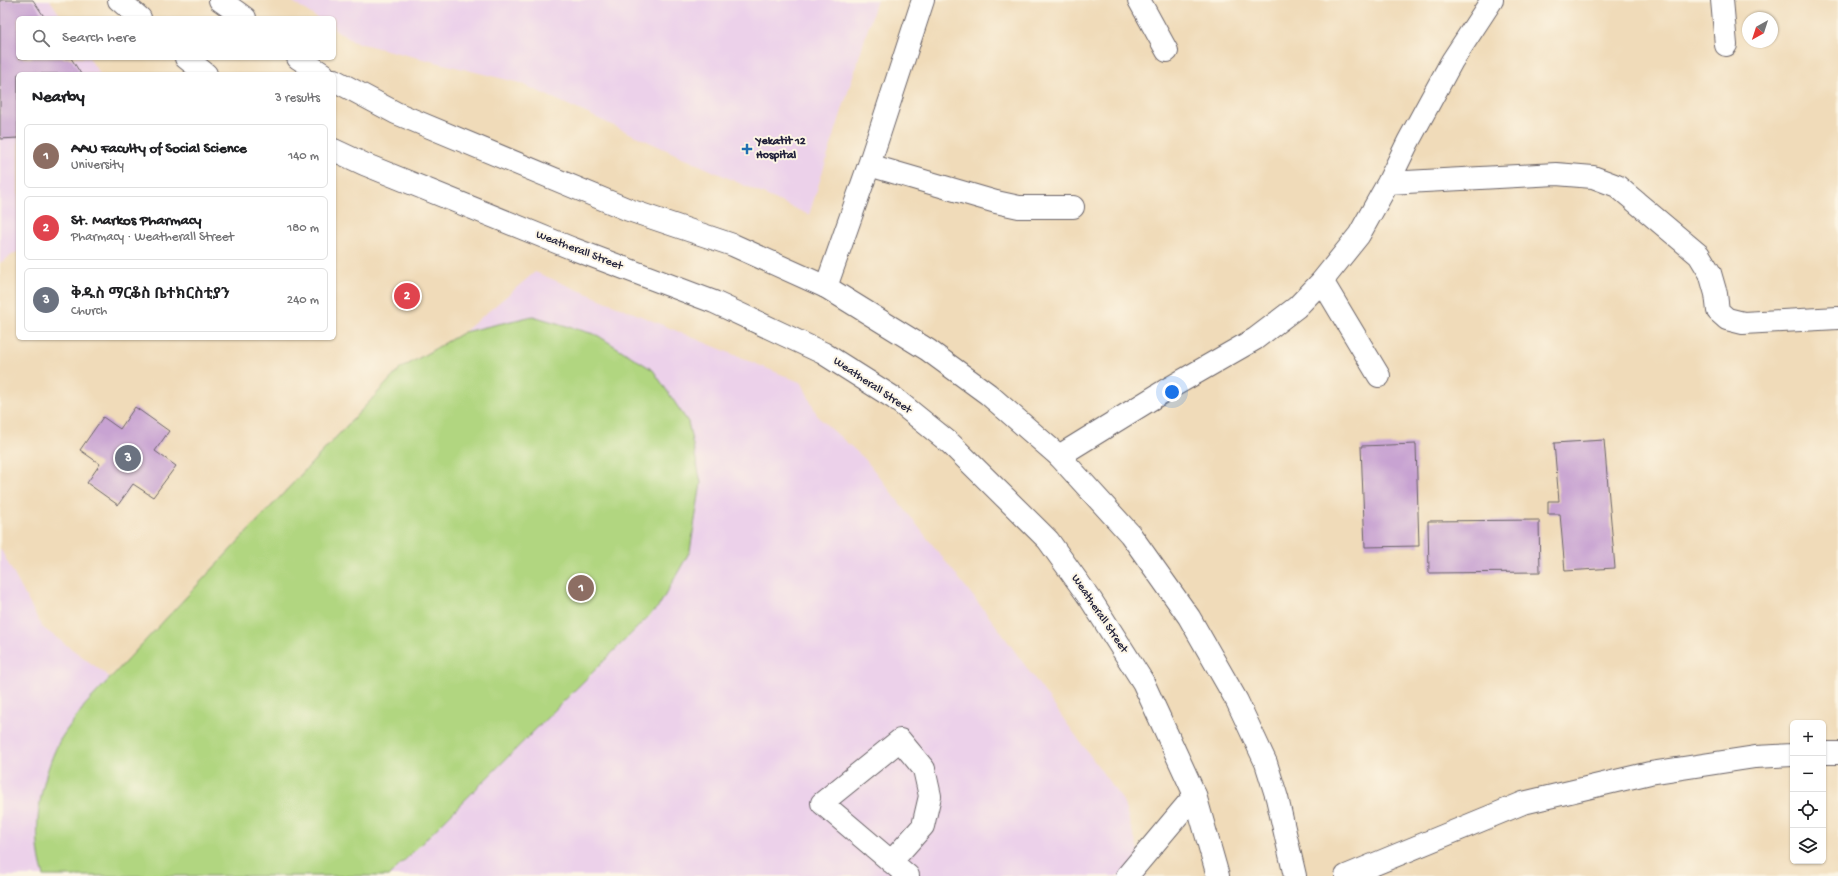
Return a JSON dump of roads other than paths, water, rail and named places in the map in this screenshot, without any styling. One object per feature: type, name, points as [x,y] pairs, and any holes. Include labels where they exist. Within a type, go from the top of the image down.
[{"type":"main road","points":[[119,0],[138,16]]},
{"type":"main road","points":[[220,0],[241,16]]},
{"type":"main road","points":[[826,287],[869,165],[924,0]]},
{"type":"main road","points":[[1139,0],[1167,51]]},
{"type":"main road","points":[[1059,456],[1166,390],[1255,340],[1297,307],[1322,281],[1359,234],[1388,183],[1408,142],[1452,61],[1492,0]]},
{"type":"main road","points":[[1722,0],[1726,44]]},
{"type":"main road","points":[[188,60],[204,72]]},
{"type":"main road","points":[[336,81],[403,116],[629,210],[733,245],[826,287],[934,354],[988,394],[1059,456],[1130,534],[1189,617],[1237,701],[1266,763],[1275,791],[1295,876]]},
{"type":"main road","name":"Weatherall Street","points":[[336,151],[364,164],[563,245],[714,302],[823,354],[894,398],[951,444],[1048,540],[1091,600],[1144,682],[1195,795],[1218,876]]},
{"type":"main road","points":[[869,165],[996,202],[1019,206],[1073,207]]},
{"type":"main road","points":[[1388,183],[1556,174],[1593,176],[1617,186],[1699,255],[1710,273],[1716,294],[1718,311],[1727,319],[1743,323],[1838,318]]},
{"type":"main road","points":[[1322,281],[1379,376]]},
{"type":"main road","points":[[891,862],[923,826],[930,796],[924,769],[900,740],[822,804],[891,862],[908,876]]},
{"type":"main road","points":[[1826,753],[1838,753]]},
{"type":"main road","points":[[1346,876],[1523,803],[1650,773],[1755,757],[1790,755]]},
{"type":"main road","points":[[1127,876],[1195,795]]},
{"type":"place","name":"Yekatit 12 Hospital","points":[[747,149]]},
{"type":"place","name":"St. Markos Pharmacy","points":[[407,296]]},
{"type":"place","name":"ቅዱስ ማርቆስ ቤተክርስቲያን","points":[[128,458]]},
{"type":"place","name":"AAU Faculty of Social Science","points":[[581,588]]}]
